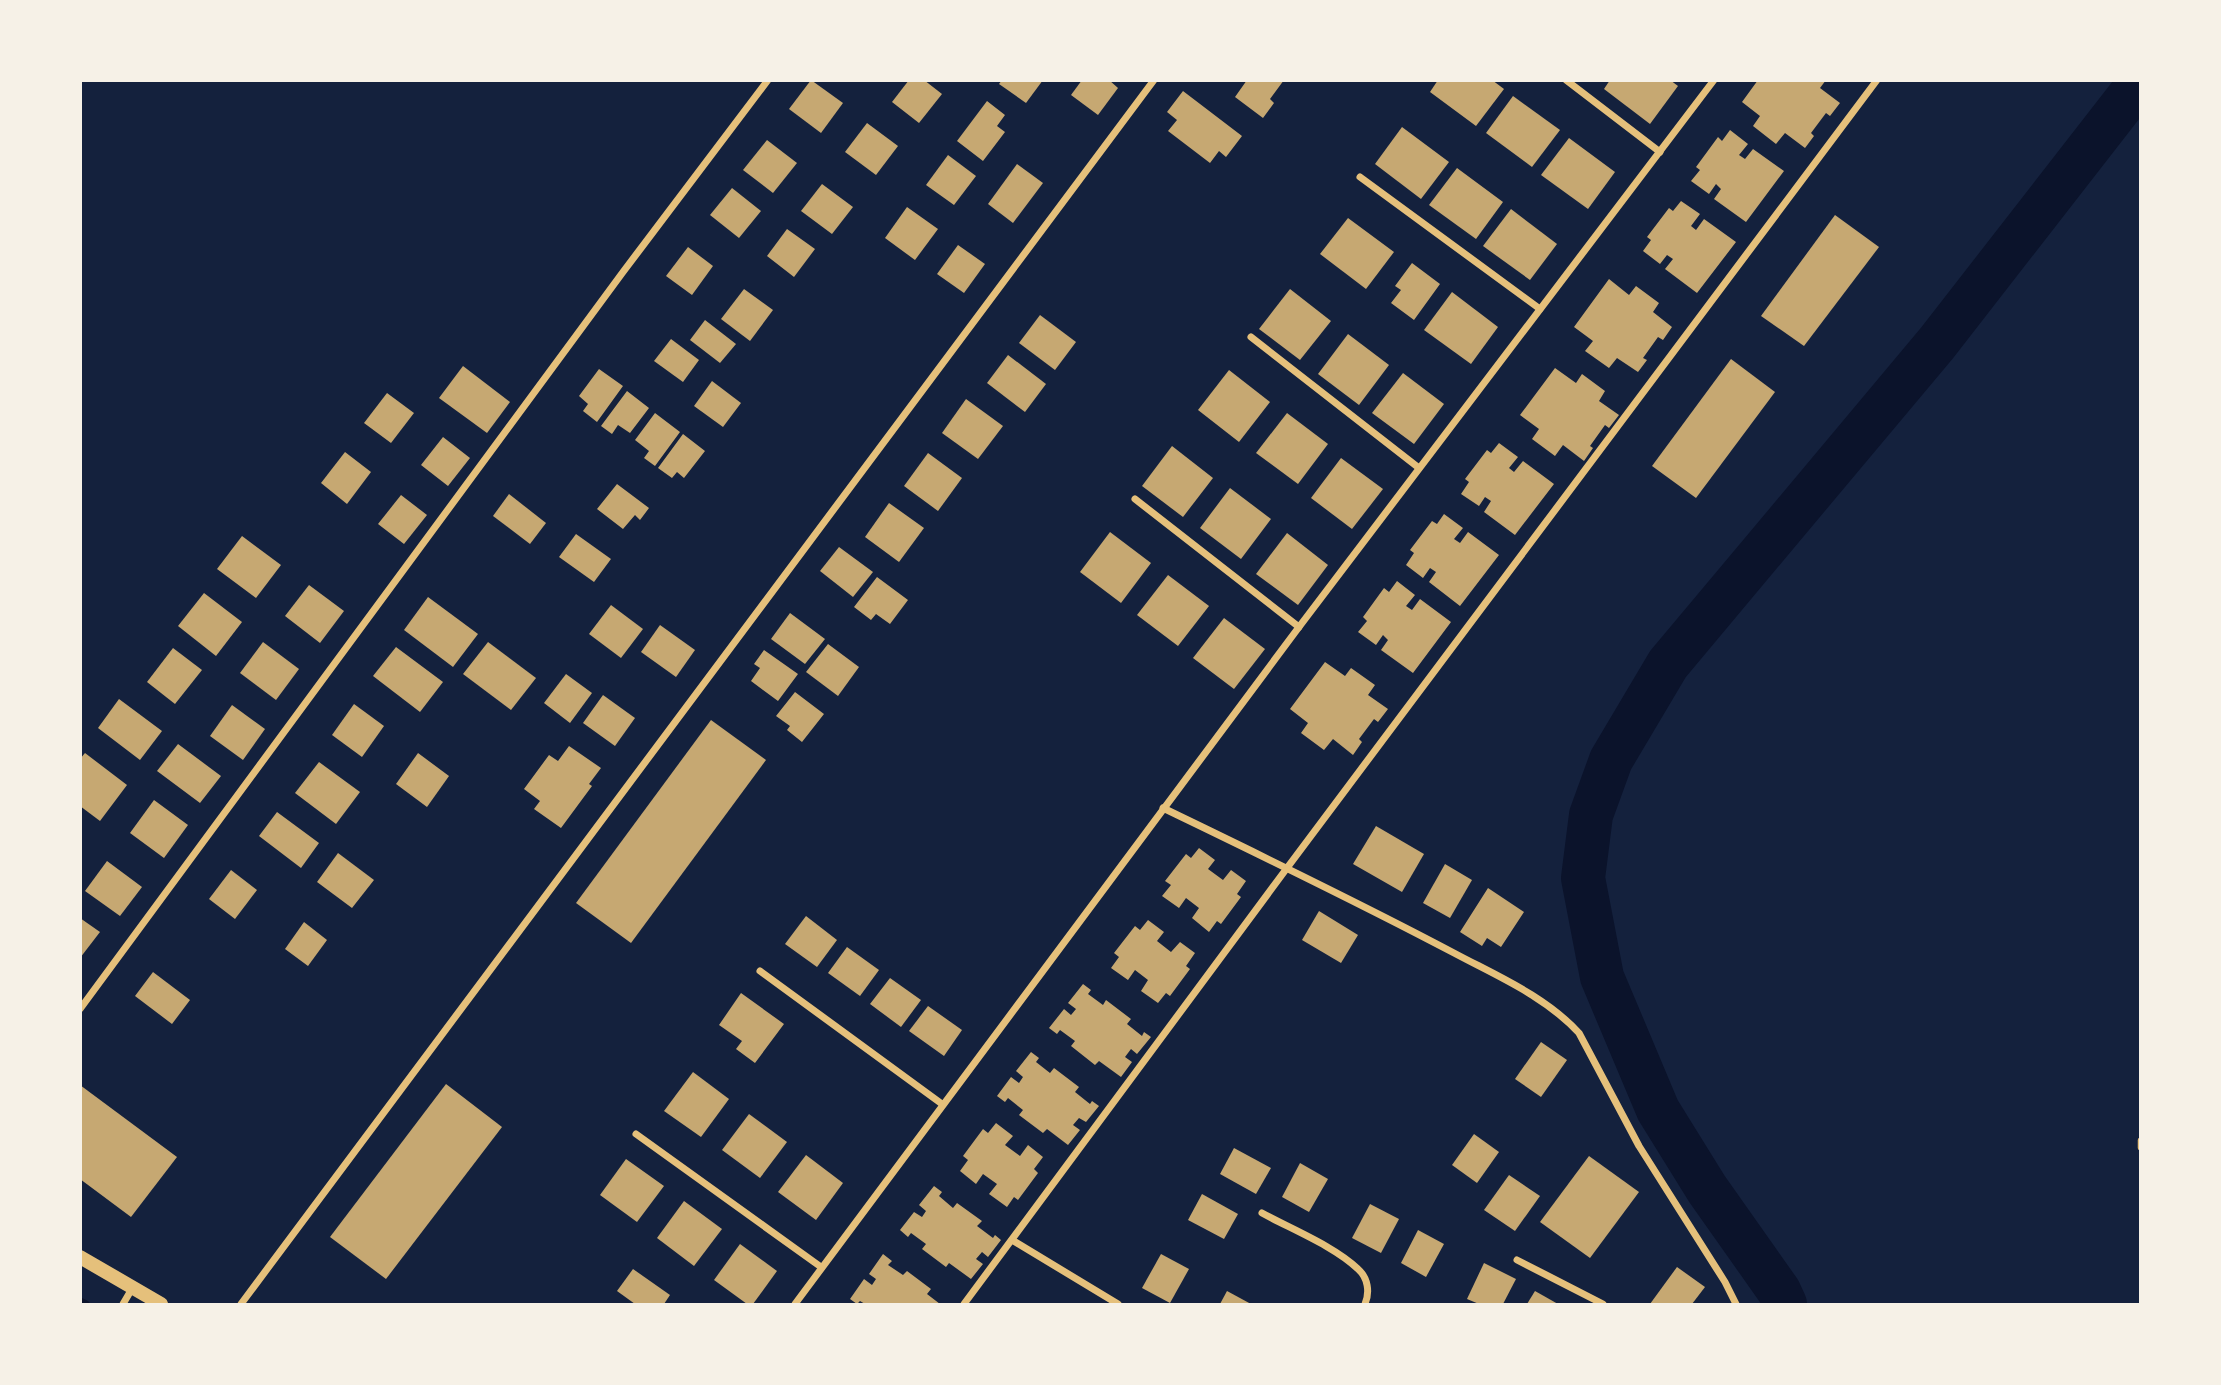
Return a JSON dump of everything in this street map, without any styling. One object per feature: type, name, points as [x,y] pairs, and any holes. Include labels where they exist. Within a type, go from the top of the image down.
[{"type":"main road","points":[[80,1257],[161,1304]]},
{"type":"street","points":[[80,1009],[623,272],[768,80]]},
{"type":"street","points":[[241,1304],[1154,80]]},
{"type":"street","points":[[1566,80],[1660,152]]},
{"type":"street","points":[[795,1304],[1298,627],[1714,80]]},
{"type":"street","points":[[964,1304],[1878,80]]},
{"type":"street","points":[[1360,177],[1540,309]]},
{"type":"street","points":[[1251,337],[1419,468]]},
{"type":"street","points":[[1135,499],[1298,627]]},
{"type":"street","points":[[1163,808],[1287,868],[1536,997],[1566,1019],[1578,1032],[1639,1146],[1736,1304]]},
{"type":"street","points":[[760,971],[942,1104]]},
{"type":"street","points":[[636,1134],[821,1267]]},
{"type":"street","points":[[1262,1213],[1334,1252],[1360,1270],[1368,1285],[1364,1304]]},
{"type":"street","points":[[1012,1240],[1118,1304]]},
{"type":"street","points":[[1517,1260],[1603,1304]]},
{"type":"street","points":[[123,1304],[133,1287]]},
{"type":"path","points":[[2140,1140],[2140,1148]]},
{"type":"building","points":[[811,80],[843,103],[821,133],[789,109]]},
{"type":"building","points":[[909,80],[924,80],[942,94],[919,123],[892,102]]},
{"type":"building","points":[[1002,80],[1043,80],[1026,103],[999,84]]},
{"type":"building","points":[[1082,80],[1109,80],[1118,88],[1098,115],[1071,95]]},
{"type":"building","points":[[1247,80],[1284,80],[1270,99],[1274,103],[1263,118],[1235,97]]},
{"type":"building","points":[[1438,80],[1492,80],[1504,89],[1476,126],[1430,92]]},
{"type":"building","points":[[1610,80],[1670,80],[1678,86],[1650,124],[1604,89]]},
{"type":"building","points":[[1758,80],[1826,80],[1820,88],[1840,103],[1830,116],[1826,113],[1811,133],[1814,136],[1805,148],[1785,133],[1776,144],[1753,126],[1760,116],[1742,102]]},
{"type":"building","points":[[1183,91],[1242,136],[1226,157],[1219,151],[1210,163],[1168,131],[1177,120],[1167,112]]},
{"type":"building","points":[[1513,96],[1560,130],[1532,167],[1486,133]]},
{"type":"building","points":[[987,101],[1005,115],[997,126],[1005,132],[983,161],[957,141]]},
{"type":"building","points":[[867,123],[898,146],[876,175],[845,152]]},
{"type":"building","points":[[1402,127],[1449,162],[1421,199],[1375,164]]},
{"type":"building","points":[[1730,130],[1748,144],[1739,155],[1745,159],[1753,149],[1784,171],[1746,222],[1714,199],[1721,189],[1716,184],[1709,194],[1691,181],[1700,170],[1696,167],[1718,137],[1722,141]]},
{"type":"building","points":[[1569,138],[1615,172],[1588,209],[1541,175]]},
{"type":"building","points":[[767,140],[797,163],[773,193],[743,170]]},
{"type":"building","points":[[948,155],[976,176],[954,205],[926,185]]},
{"type":"building","points":[[1017,164],[1043,183],[1013,223],[988,204]]},
{"type":"building","points":[[1457,168],[1503,202],[1476,239],[1429,205]]},
{"type":"building","points":[[822,184],[853,207],[832,234],[801,211]]},
{"type":"building","points":[[732,188],[761,211],[739,238],[710,215]]},
{"type":"building","points":[[1681,201],[1700,214],[1691,226],[1696,230],[1704,219],[1736,242],[1697,293],[1665,269],[1673,259],[1667,255],[1660,264],[1643,251],[1651,240],[1647,237],[1669,208],[1673,211]]},
{"type":"building","points":[[907,207],[938,229],[915,260],[885,238]]},
{"type":"building","points":[[1511,209],[1557,244],[1530,280],[1483,246]]},
{"type":"building","points":[[1835,215],[1879,247],[1804,346],[1761,316]]},
{"type":"building","points":[[1348,218],[1394,252],[1366,289],[1320,254]]},
{"type":"building","points":[[787,229],[815,249],[794,277],[767,256]]},
{"type":"building","points":[[958,245],[985,264],[964,293],[937,274]]},
{"type":"building","points":[[688,247],[713,266],[692,295],[666,276]]},
{"type":"building","points":[[1412,263],[1440,284],[1414,320],[1391,303],[1401,290],[1395,286]]},
{"type":"building","points":[[1609,279],[1629,295],[1636,286],[1659,303],[1653,312],[1672,327],[1663,340],[1658,337],[1643,358],[1647,360],[1638,372],[1617,358],[1609,368],[1585,351],[1593,341],[1574,327]]},
{"type":"building","points":[[744,289],[773,310],[750,341],[721,319]]},
{"type":"building","points":[[1290,289],[1331,321],[1300,360],[1259,329]]},
{"type":"building","points":[[1452,292],[1498,327],[1471,364],[1424,330]]},
{"type":"building","points":[[1040,315],[1076,342],[1055,370],[1019,343]]},
{"type":"building","points":[[705,320],[736,344],[720,363],[690,340]]},
{"type":"building","points":[[1348,334],[1389,365],[1359,405],[1318,374]]},
{"type":"building","points":[[671,339],[699,360],[683,382],[654,361]]},
{"type":"building","points":[[1008,355],[1046,384],[1025,412],[987,383]]},
{"type":"building","points":[[1731,359],[1775,392],[1696,498],[1652,466]]},
{"type":"building","points":[[463,366],[510,402],[487,433],[439,398]]},
{"type":"building","points":[[1555,368],[1576,383],[1582,374],[1605,391],[1599,401],[1619,415],[1609,428],[1605,425],[1590,446],[1593,448],[1584,461],[1563,445],[1555,456],[1532,439],[1539,429],[1520,415]]},
{"type":"building","points":[[599,369],[623,386],[597,422],[583,411],[588,404],[579,396]]},
{"type":"building","points":[[1229,370],[1270,402],[1239,442],[1198,410]]},
{"type":"building","points":[[1403,373],[1444,404],[1414,444],[1372,413]]},
{"type":"building","points":[[712,381],[741,403],[723,427],[694,406]]},
{"type":"building","points":[[627,391],[649,408],[630,433],[618,425],[612,434],[601,426]]},
{"type":"building","points":[[387,393],[414,413],[391,443],[364,423]]},
{"type":"building","points":[[966,399],[1003,426],[978,459],[942,433]]},
{"type":"building","points":[[655,413],[680,432],[655,466],[644,458],[649,451],[635,440]]},
{"type":"building","points":[[1287,413],[1328,444],[1298,484],[1256,453]]},
{"type":"building","points":[[683,434],[705,451],[684,478],[677,472],[672,478],[658,468]]},
{"type":"building","points":[[443,437],[470,458],[448,486],[421,465]]},
{"type":"building","points":[[1499,443],[1518,457],[1509,468],[1514,472],[1523,461],[1554,484],[1515,535],[1484,512],[1491,501],[1485,497],[1479,506],[1461,494],[1469,482],[1465,479],[1487,450],[1491,453]]},
{"type":"building","points":[[1172,446],[1213,478],[1183,517],[1142,486]]},
{"type":"building","points":[[345,452],[371,472],[347,504],[321,483]]},
{"type":"building","points":[[928,453],[962,478],[938,511],[904,486]]},
{"type":"building","points":[[1341,458],[1383,489],[1352,529],[1311,498]]},
{"type":"building","points":[[617,484],[649,508],[640,520],[635,515],[623,529],[597,509]]},
{"type":"building","points":[[1230,488],[1271,519],[1241,559],[1200,528]]},
{"type":"building","points":[[509,494],[546,523],[530,544],[493,516]]},
{"type":"building","points":[[401,495],[427,515],[404,544],[378,524]]},
{"type":"building","points":[[889,503],[924,528],[899,562],[865,537]]},
{"type":"building","points":[[1444,514],[1463,528],[1454,539],[1460,543],[1468,532],[1499,555],[1460,606],[1429,582],[1436,572],[1430,568],[1423,578],[1406,565],[1414,553],[1410,550],[1432,521],[1437,524]]},
{"type":"building","points":[[1110,532],[1151,563],[1121,603],[1080,572]]},
{"type":"building","points":[[1287,533],[1328,565],[1298,605],[1256,574]]},
{"type":"building","points":[[576,534],[611,559],[594,582],[559,557]]},
{"type":"building","points":[[242,536],[281,565],[256,598],[217,569]]},
{"type":"building","points":[[839,547],[873,572],[853,597],[820,571]]},
{"type":"building","points":[[1168,575],[1209,606],[1178,646],[1137,615]]},
{"type":"building","points":[[877,577],[908,600],[890,624],[876,614],[871,620],[854,607]]},
{"type":"building","points":[[1397,581],[1415,595],[1406,606],[1412,610],[1420,599],[1451,622],[1413,673],[1381,650],[1388,640],[1383,635],[1376,645],[1358,632],[1367,621],[1363,617],[1384,588],[1389,592]]},
{"type":"building","points":[[309,585],[344,611],[320,643],[285,616]]},
{"type":"building","points":[[204,593],[242,622],[216,656],[178,626]]},
{"type":"building","points":[[428,597],[478,634],[453,667],[404,630]]},
{"type":"building","points":[[611,605],[643,629],[621,658],[589,634]]},
{"type":"building","points":[[790,613],[825,639],[805,664],[771,639]]},
{"type":"building","points":[[1224,618],[1265,649],[1234,689],[1193,658]]},
{"type":"building","points":[[660,625],[695,650],[676,677],[641,652]]},
{"type":"building","points":[[263,642],[299,669],[276,700],[240,673]]},
{"type":"building","points":[[488,642],[536,678],[511,710],[463,674]]},
{"type":"building","points":[[828,644],[859,667],[838,696],[806,672]]},
{"type":"building","points":[[396,647],[443,682],[420,712],[373,676]]},
{"type":"building","points":[[173,648],[202,670],[175,704],[147,682]]},
{"type":"building","points":[[764,650],[798,674],[778,701],[751,681],[760,668],[754,664]]},
{"type":"building","points":[[1325,662],[1345,676],[1351,668],[1375,685],[1368,695],[1388,709],[1378,722],[1374,719],[1359,739],[1362,742],[1353,755],[1333,739],[1324,750],[1301,733],[1308,723],[1290,709]]},
{"type":"building","points":[[566,674],[592,693],[570,723],[544,703]]},
{"type":"building","points":[[795,692],[824,714],[802,742],[787,730],[790,726],[776,716]]},
{"type":"building","points":[[603,695],[635,718],[615,746],[583,723]]},
{"type":"building","points":[[119,699],[162,731],[140,760],[98,728]]},
{"type":"building","points":[[354,704],[384,726],[362,757],[332,735]]},
{"type":"building","points":[[232,705],[265,729],[243,760],[210,736]]},
{"type":"building","points":[[711,720],[766,760],[631,943],[576,903]]},
{"type":"building","points":[[178,744],[221,776],[200,803],[157,771]]},
{"type":"building","points":[[569,746],[601,768],[589,784],[592,786],[561,828],[534,809],[540,801],[524,789],[549,755],[558,761]]},
{"type":"building","points":[[85,753],[127,785],[100,821],[80,806],[80,759]]},
{"type":"building","points":[[418,753],[449,776],[427,807],[396,784]]},
{"type":"building","points":[[319,762],[360,792],[336,824],[295,793]]},
{"type":"building","points":[[154,800],[188,825],[164,858],[130,833]]},
{"type":"building","points":[[277,812],[319,843],[301,868],[259,836]]},
{"type":"building","points":[[1376,826],[1424,854],[1402,892],[1353,864]]},
{"type":"building","points":[[1199,848],[1215,860],[1208,869],[1223,880],[1231,870],[1246,881],[1237,894],[1241,897],[1221,924],[1217,921],[1209,932],[1192,918],[1199,908],[1186,898],[1179,908],[1162,896],[1171,885],[1165,881],[1186,854],[1191,858]]},
{"type":"building","points":[[338,853],[374,880],[352,908],[317,882]]},
{"type":"building","points":[[107,861],[142,887],[120,916],[85,891]]},
{"type":"building","points":[[1445,864],[1472,880],[1450,918],[1423,903]]},
{"type":"building","points":[[231,870],[257,890],[235,919],[209,899]]},
{"type":"building","points":[[1488,888],[1524,912],[1501,947],[1487,938],[1482,946],[1460,932]]},
{"type":"building","points":[[1319,911],[1358,935],[1341,963],[1302,940]]},
{"type":"building","points":[[806,916],[837,940],[817,967],[785,944]]},
{"type":"building","points":[[80,918],[100,932],[80,958]]},
{"type":"building","points":[[1148,920],[1164,932],[1157,941],[1171,952],[1180,942],[1195,953],[1186,966],[1190,969],[1170,996],[1166,993],[1158,1003],[1141,991],[1148,980],[1135,970],[1128,980],[1111,968],[1119,957],[1114,953],[1135,926],[1140,930]]},
{"type":"building","points":[[304,922],[327,940],[308,966],[285,949]]},
{"type":"building","points":[[847,947],[879,970],[860,996],[828,973]]},
{"type":"building","points":[[153,972],[190,1000],[172,1024],[135,996]]},
{"type":"building","points":[[890,978],[921,1000],[901,1027],[870,1004]]},
{"type":"building","points":[[1083,984],[1091,990],[1088,994],[1103,1005],[1106,1000],[1131,1019],[1127,1024],[1142,1036],[1144,1032],[1151,1037],[1137,1054],[1131,1049],[1125,1057],[1132,1062],[1121,1077],[1099,1061],[1095,1065],[1071,1046],[1075,1041],[1060,1030],[1057,1034],[1049,1028],[1064,1009],[1071,1015],[1076,1009],[1068,1003]]},
{"type":"building","points":[[741,993],[784,1024],[755,1063],[736,1049],[742,1041],[719,1025]]},
{"type":"building","points":[[928,1006],[962,1030],[944,1056],[909,1031]]},
{"type":"building","points":[[1541,1042],[1567,1060],[1541,1097],[1515,1079]]},
{"type":"building","points":[[1031,1052],[1039,1058],[1036,1062],[1050,1073],[1054,1068],[1079,1087],[1075,1092],[1090,1104],[1092,1101],[1099,1106],[1086,1122],[1079,1118],[1073,1125],[1080,1130],[1068,1145],[1047,1129],[1043,1133],[1019,1115],[1023,1110],[1008,1098],[1005,1102],[997,1096],[1011,1077],[1019,1083],[1023,1077],[1016,1071]]},
{"type":"building","points":[[693,1072],[729,1099],[701,1137],[664,1111]]},
{"type":"building","points":[[446,1084],[502,1127],[386,1279],[330,1237]]},
{"type":"building","points":[[80,1085],[177,1157],[131,1217],[80,1179]]},
{"type":"building","points":[[749,1114],[787,1142],[760,1178],[722,1150]]},
{"type":"building","points":[[996,1123],[1013,1136],[1005,1145],[1020,1156],[1028,1145],[1043,1157],[1034,1169],[1038,1173],[1018,1200],[1014,1197],[1007,1207],[989,1194],[997,1184],[983,1174],[976,1184],[960,1171],[968,1160],[963,1156],[983,1129],[988,1133]]},
{"type":"building","points":[[1474,1134],[1499,1152],[1477,1183],[1452,1165]]},
{"type":"building","points":[[1234,1148],[1271,1168],[1256,1194],[1220,1174]]},
{"type":"building","points":[[806,1155],[843,1183],[816,1220],[778,1192]]},
{"type":"building","points":[[1589,1156],[1639,1192],[1590,1258],[1540,1222]]},
{"type":"building","points":[[626,1159],[664,1186],[637,1222],[600,1195]]},
{"type":"building","points":[[1300,1163],[1328,1179],[1309,1212],[1282,1197]]},
{"type":"building","points":[[1509,1175],[1540,1196],[1515,1231],[1484,1210]]},
{"type":"building","points":[[934,1186],[942,1192],[939,1196],[953,1208],[957,1203],[982,1221],[977,1226],[993,1238],[995,1235],[1001,1240],[988,1257],[982,1252],[976,1259],[983,1264],[971,1279],[949,1263],[946,1267],[922,1249],[926,1244],[911,1233],[908,1237],[900,1230],[914,1212],[922,1217],[926,1211],[919,1205]]},
{"type":"building","points":[[1202,1194],[1238,1214],[1224,1239],[1188,1220]]},
{"type":"building","points":[[684,1201],[722,1229],[694,1266],[657,1238]]},
{"type":"building","points":[[1370,1204],[1399,1219],[1381,1253],[1352,1238]]},
{"type":"building","points":[[1418,1230],[1444,1244],[1426,1277],[1401,1263]]},
{"type":"building","points":[[740,1244],[777,1271],[753,1304],[747,1304],[714,1280]]},
{"type":"building","points":[[883,1254],[892,1261],[888,1265],[903,1275],[907,1271],[931,1289],[927,1294],[940,1304],[865,1304],[860,1301],[857,1304],[850,1299],[864,1279],[872,1285],[876,1279],[869,1274]]},
{"type":"building","points":[[1161,1254],[1189,1269],[1170,1303],[1142,1288]]},
{"type":"building","points":[[1484,1263],[1516,1279],[1503,1304],[1479,1304],[1467,1299]]},
{"type":"building","points":[[1677,1267],[1705,1287],[1692,1304],[1650,1304]]},
{"type":"building","points":[[633,1269],[670,1295],[664,1304],[635,1304],[617,1291]]},
{"type":"building","points":[[1227,1291],[1251,1304],[1220,1304]]},
{"type":"building","points":[[1535,1291],[1558,1304],[1527,1304]]},
{"type":"waterway","points":[[1785,1304],[1779,1291],[1707,1189],[1658,1110],[1602,977],[1583,878],[1591,815],[1611,760],[1668,664],[1937,343],[2140,82]]},
{"type":"waterway","points":[[80,1301],[86,1304]]}]
